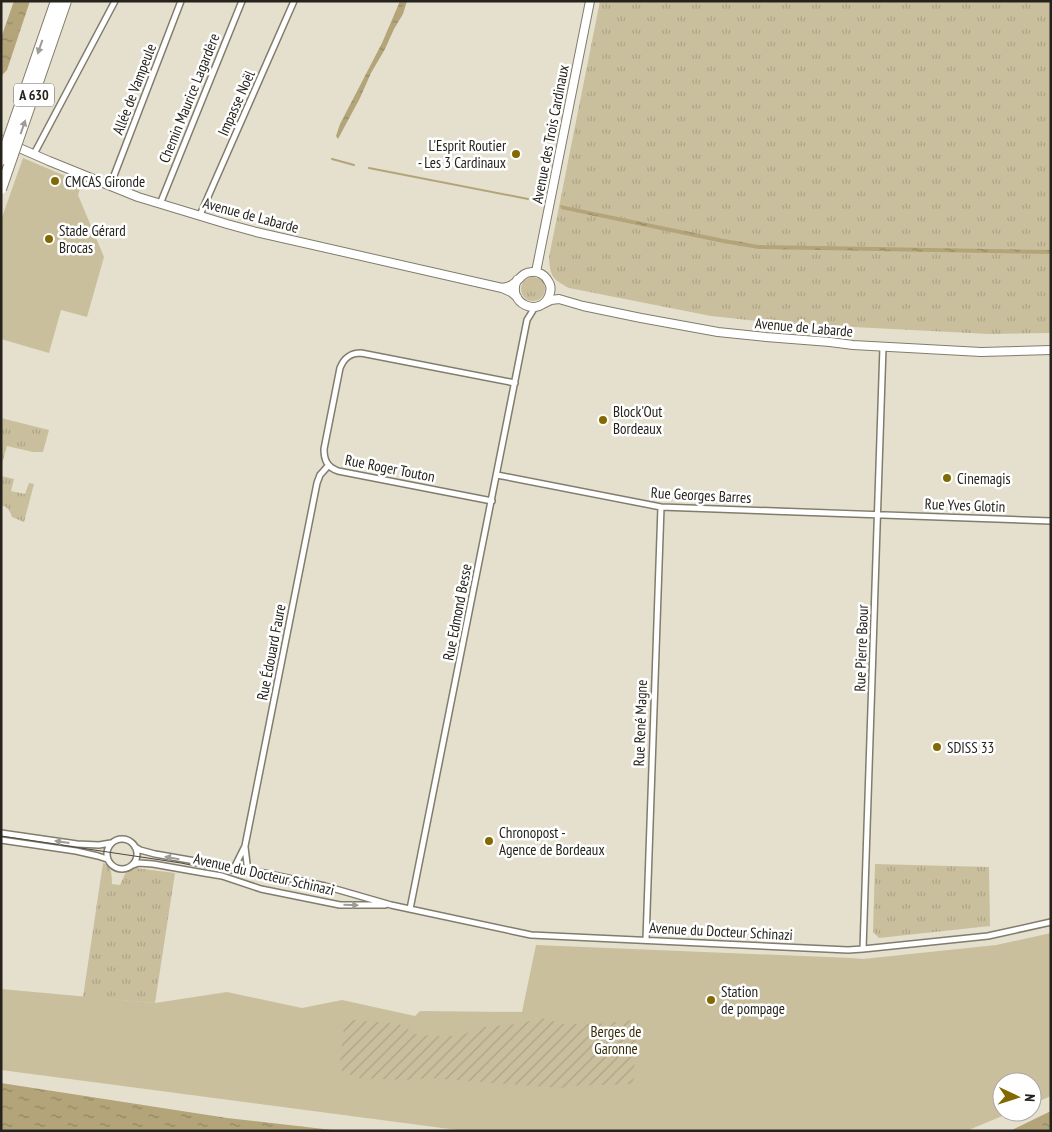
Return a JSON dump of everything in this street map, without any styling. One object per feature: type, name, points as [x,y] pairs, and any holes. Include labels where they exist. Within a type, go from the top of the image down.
[{"type":"highway","name":"A 630","points":[[1,160],[56,1]]},
{"type":"highway","name":"A 630","points":[[1,189],[66,1]]},
{"type":"main road","name":"Avenue des Trois Cardinaux","points":[[536,272],[590,1]]},
{"type":"main road","name":"Avenue de Labarde","points":[[1,140],[110,186],[160,204],[256,232],[502,288],[508,290],[516,297]]},
{"type":"main road","points":[[502,288],[511,286],[528,272],[536,272],[546,278],[554,295],[559,299]]},
{"type":"main road","points":[[517,280],[516,297],[522,304],[535,307],[551,300],[559,299]]},
{"type":"main road","points":[[543,304],[549,297],[550,288]]},
{"type":"main road","name":"Avenue de Labarde","points":[[559,299],[583,306],[675,325],[766,337],[853,345],[982,352],[1051,350]]},
{"type":"street","points":[[34,154],[115,1]]},
{"type":"street","name":"Allée de Vampeule","points":[[110,186],[181,1]]},
{"type":"street","name":"Chemin Maurice Lagardère","points":[[160,204],[242,1]]},
{"type":"street","name":"Impasse Noël","points":[[200,216],[294,1]]},
{"type":"street","name":"Rue Edmond Besse","points":[[522,304],[527,320]]},
{"type":"street","name":"Rue Edmond Besse","points":[[410,909],[527,320],[535,307]]},
{"type":"street","name":"Rue Pierre Baour","points":[[864,949],[883,347]]},
{"type":"street","name":"Rue Roger Touton","points":[[492,501],[338,471],[328,466],[325,460],[324,449],[340,368],[342,362],[350,355],[361,353],[515,383]]},
{"type":"street","name":"Rue Édouard Faure","points":[[234,868],[245,846],[317,483],[320,475],[328,466]]},
{"type":"street","name":"Rue Georges Barres","points":[[497,475],[661,507],[878,515]]},
{"type":"street","name":"Rue René Magne","points":[[646,940],[661,507]]},
{"type":"street","name":"Rue Yves Glotin","points":[[878,515],[1051,520]]},
{"type":"street","points":[[1,833],[77,844],[99,845],[124,839],[133,843],[136,847],[137,856],[133,865],[119,869],[110,864],[107,859],[107,851],[111,843]]},
{"type":"street","points":[[1,840],[76,851],[107,859]]},
{"type":"street","name":"Rue Édouard Faure","points":[[245,846],[249,871]]},
{"type":"street","name":"Avenue du Docteur Schinazi","points":[[136,847],[146,852],[169,857],[325,886],[391,905],[531,935],[864,949],[988,936],[1051,922]]},
{"type":"street","name":"Avenue du Docteur Schinazi","points":[[133,865],[139,863],[153,864],[222,876],[261,888],[340,904],[391,905]]},
{"type":"green space","points":[[600,1],[1051,1],[1051,333],[989,334],[776,323],[711,316],[569,288],[559,282],[551,273],[549,257]]},
{"type":"green space","name":"Stade Gérard Brocas","points":[[23,158],[82,183],[78,195],[104,257],[87,317],[61,310],[49,353],[1,339],[1,220]]},
{"type":"green space","points":[[533,277],[541,281],[545,289],[541,297],[533,301],[525,297],[521,289],[525,281]]},
{"type":"green space","points":[[1,418],[49,430],[43,452],[33,452],[7,446],[1,467]]},
{"type":"green space","points":[[1,476],[14,479],[11,491],[25,494],[29,483],[34,484],[24,522],[12,517],[8,510],[1,505]]},
{"type":"green space","points":[[103,863],[110,868],[112,884],[120,885],[125,874],[135,868],[175,873],[155,1003],[83,997]]},
{"type":"green space","points":[[875,864],[989,867],[990,926],[879,938],[873,932]]},
{"type":"green space","name":"Berges de Garonne","points":[[1051,933],[1051,1096],[1042,1100],[1042,1072],[992,1072],[992,1120],[966,1131],[465,1131],[1,1070],[1,989],[155,1003],[227,992],[302,1008],[342,1000],[415,1016],[420,1011],[522,1012],[536,945],[863,959],[996,945]]},
{"type":"green space","points":[[542,1018],[564,1024],[598,1024],[633,1020],[638,1022],[633,1084],[569,1086],[562,1088],[431,1078],[404,1080],[360,1078],[342,1072],[340,1061],[345,1019],[399,1024],[416,1034],[459,1036],[483,1027],[518,1024]]},
{"type":"water","points":[[14,1],[30,1],[7,70],[1,76],[1,38]]},
{"type":"water","points":[[400,1],[407,1],[403,14],[338,139],[336,136],[340,124],[382,43]]},
{"type":"water","points":[[560,205],[758,245],[1051,250],[1051,254],[759,249],[561,209]]},
{"type":"water","points":[[1,1083],[227,1118],[341,1131],[1,1131]]},
{"type":"water","points":[[1051,1111],[1051,1131],[1010,1131],[1028,1122],[1042,1122],[1042,1115]]},
{"type":"waterway","points":[[332,159],[354,165]]},
{"type":"waterway","points":[[369,168],[528,199]]},
{"type":"tram line","points":[[1,836],[181,863],[320,891]]},
{"type":"place","name":"L'Esprit Routier - Les 3 Cardinaux","points":[[516,154]]},
{"type":"place","name":"CMCAS Gironde","points":[[55,181]]},
{"type":"place","name":"Stade Gérard Brocas","points":[[49,239]]},
{"type":"place","name":"Block'Out Bordeaux","points":[[603,420]]},
{"type":"place","name":"Cinemagis","points":[[947,478]]},
{"type":"place","name":"SDISS 33","points":[[937,747]]},
{"type":"place","name":"Chronopost - Agence de Bordeaux","points":[[489,841]]},
{"type":"place","name":"Station de pompage","points":[[711,1000]]}]
